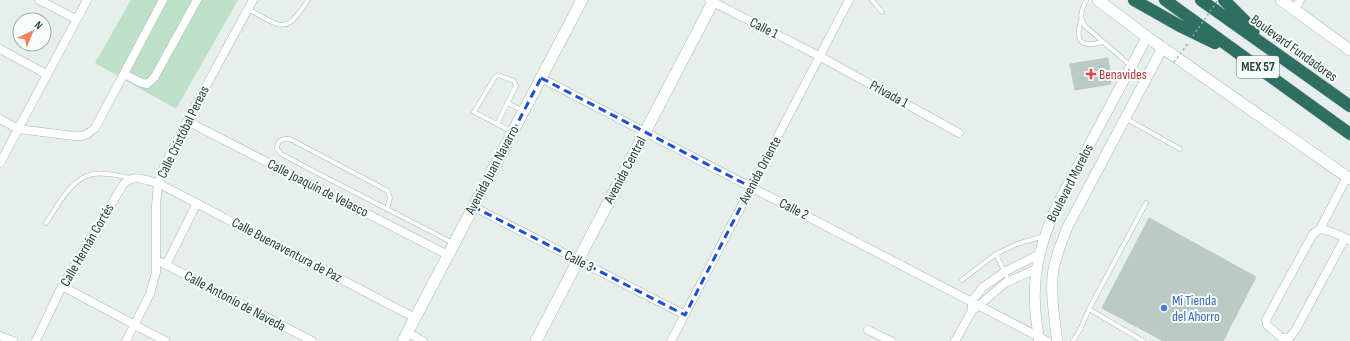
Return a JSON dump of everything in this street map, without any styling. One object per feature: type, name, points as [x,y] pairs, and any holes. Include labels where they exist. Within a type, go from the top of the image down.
[{"type":"highway","points":[[1134,0],[1180,26],[1242,56]]},
{"type":"highway","name":"MEX 57","points":[[1165,0],[1350,134]]},
{"type":"highway","name":"Boulevard Fundadores","points":[[1201,0],[1350,106]]},
{"type":"highway","points":[[1224,0],[1280,55]]},
{"type":"highway","points":[[1330,120],[1350,139]]},
{"type":"main road","name":"Avenida Juan Navarro","points":[[406,337],[582,0]]},
{"type":"main road","points":[[1098,0],[1147,37],[1348,178]]},
{"type":"main road","points":[[1281,0],[1350,50]]},
{"type":"main road","name":"Avenida Central","points":[[536,341],[712,1]]},
{"type":"street","points":[[39,0],[76,20]]},
{"type":"street","points":[[0,163],[46,74],[87,0]]},
{"type":"street","points":[[0,119],[18,128],[82,137],[88,134],[95,128],[163,0]]},
{"type":"street","points":[[124,74],[147,84],[154,78],[197,0]]},
{"type":"street","name":"Calle Cristóbal Pereas","points":[[126,341],[150,294],[156,272],[156,206],[158,183],[165,164],[253,0]]},
{"type":"street","name":"Avenida Oriente","points":[[671,341],[849,0]]},
{"type":"street","points":[[1294,10],[1300,0]]},
{"type":"street","name":"Calle 1","points":[[712,1],[819,56]]},
{"type":"street","name":"Boulevard Morelos","points":[[1039,339],[1035,305],[1036,269],[1038,256],[1045,235],[1057,205],[1147,37]]},
{"type":"street","name":"Boulevard Morelos","points":[[1057,341],[1052,295],[1053,273],[1059,249],[1068,226],[1163,47]]},
{"type":"street","points":[[0,49],[46,74]]},
{"type":"street","name":"Privada 1","points":[[819,56],[959,133]]},
{"type":"street","name":"Calle 2","points":[[541,78],[972,301],[1039,339]]},
{"type":"street","name":"Calle Joaquín de Velasco","points":[[187,121],[448,255]]},
{"type":"street","points":[[131,178],[158,183]]},
{"type":"street","name":"Calle Hernán Cortés","points":[[36,341],[62,286],[123,185],[131,178]]},
{"type":"street","points":[[1320,229],[1347,239],[1295,331],[1289,338],[1282,338],[1267,325],[1266,320],[1313,234],[1320,229],[1348,178]]},
{"type":"street","name":"Calle Buenaventura de Paz","points":[[158,183],[415,318]]},
{"type":"street","points":[[166,265],[197,203]]},
{"type":"street","name":"Calle 3","points":[[474,207],[685,315]]},
{"type":"street","points":[[972,311],[972,301],[984,287],[1004,272],[1038,256]]},
{"type":"street","name":"Calle Antonio de Naveda","points":[[157,260],[312,341]]},
{"type":"street","points":[[955,341],[972,311],[1009,281],[1036,269]]},
{"type":"street","points":[[62,286],[165,341]]},
{"type":"street","points":[[868,330],[891,341]]},
{"type":"street","points":[[1,336],[13,341]]},
{"type":"street","points":[[406,337],[423,341]]},
{"type":"lane","points":[[248,9],[276,24],[284,26],[292,22],[308,0]]},
{"type":"lane","points":[[872,0],[882,12]]},
{"type":"lane","points":[[1086,0],[1080,16],[1081,21],[1078,36],[1082,42],[1087,45],[1102,42]]},
{"type":"lane","points":[[1081,21],[1102,42],[1131,67]]},
{"type":"lane","points":[[498,124],[516,84],[514,81],[500,75],[497,76],[474,112],[512,132]]},
{"type":"lane","points":[[508,103],[524,111]]},
{"type":"lane","points":[[1125,118],[1180,149]]},
{"type":"lane","points":[[387,209],[390,198],[388,191],[290,139],[283,139],[280,141],[277,149],[281,154],[454,244]]},
{"type":"lane","points":[[46,223],[69,189],[80,180],[93,174],[106,174],[131,178]]},
{"type":"lane","points":[[1073,341],[1146,203]]},
{"type":"lane","points":[[962,280],[996,254],[1017,244],[1045,235]]},
{"type":"lane","points":[[996,254],[1009,281]]},
{"type":"lane","points":[[1089,309],[1143,341]]},
{"type":"path","points":[[1193,36],[1218,0]]},
{"type":"path","points":[[1174,62],[1189,42]]},
{"type":"highlighted area","points":[[541,78],[751,187],[685,315],[474,207]]},
{"type":"green space","points":[[131,0],[238,0],[176,109],[95,63]]},
{"type":"building","name":"Benavides","points":[[1108,58],[1111,84],[1075,90],[1070,64]]},
{"type":"building","points":[[1149,218],[1256,277],[1223,341],[1163,341],[1102,308]]},
{"type":"place","name":"Benavides","points":[[1091,74]]},
{"type":"place","name":"Mi Tienda del Ahorro","points":[[1164,308]]}]
